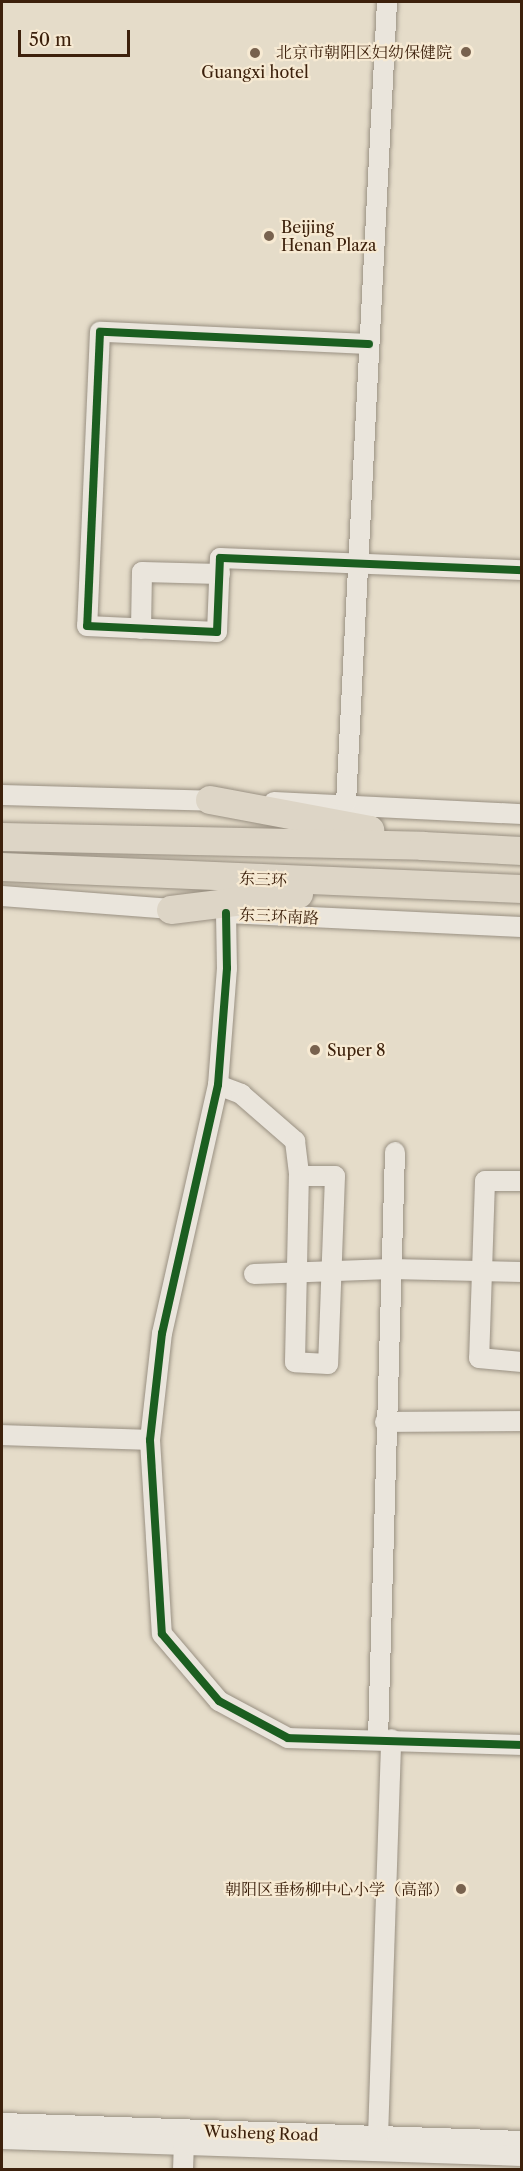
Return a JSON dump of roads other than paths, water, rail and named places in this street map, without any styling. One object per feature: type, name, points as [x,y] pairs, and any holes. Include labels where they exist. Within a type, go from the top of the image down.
[{"type":"highway","points":[[210,800],[352,828],[378,830],[423,846]]},
{"type":"highway","points":[[4,837],[423,846],[522,851]]},
{"type":"highway","points":[[477,848],[505,837],[522,837]]},
{"type":"highway","name":"东三环","points":[[3,867],[381,885],[522,889]]},
{"type":"highway","points":[[171,910],[381,885]]},
{"type":"highway","points":[[479,887],[522,901]]},
{"type":"street","points":[[346,803],[387,2]]},
{"type":"street","points":[[369,344],[100,332],[87,626],[217,632],[220,558],[522,570]]},
{"type":"street","points":[[141,629],[142,572],[220,574]]},
{"type":"street","points":[[2,795],[346,803],[522,813]]},
{"type":"street","name":"东三环南路","points":[[2,896],[171,910],[522,927]]},
{"type":"street","points":[[226,913],[227,968],[218,1085],[162,1333],[150,1440],[162,1634],[219,1701],[288,1738],[385,1739],[522,1745]]},
{"type":"street","points":[[218,1085],[241,1094],[295,1141],[299,1176],[295,1362],[328,1364],[335,1176],[299,1176]]},
{"type":"street","points":[[378,2137],[385,1739],[385,1422],[395,1152]]},
{"type":"street","points":[[522,1180],[485,1180],[479,1358],[522,1362]]},
{"type":"street","points":[[254,1274],[391,1269],[522,1272]]},
{"type":"street","points":[[385,1422],[522,1421]]},
{"type":"street","points":[[2,1435],[150,1440]]},
{"type":"street","name":"Wusheng Road","points":[[2,2123],[522,2141]]},
{"type":"street","name":"Wusheng Road","points":[[2,2139],[522,2156]]},
{"type":"street","points":[[183,2169],[184,2145]]},
{"type":"place","name":"北京市朝阳区妇幼保健院","points":[[466,52]]},
{"type":"place","name":"Guangxi hotel","points":[[255,53]]},
{"type":"place","name":"Beijing Henan Plaza","points":[[269,236]]},
{"type":"place","name":"Super 8","points":[[315,1050]]},
{"type":"place","name":"朝阳区垂杨柳中心小学（高部）","points":[[461,1889]]}]
